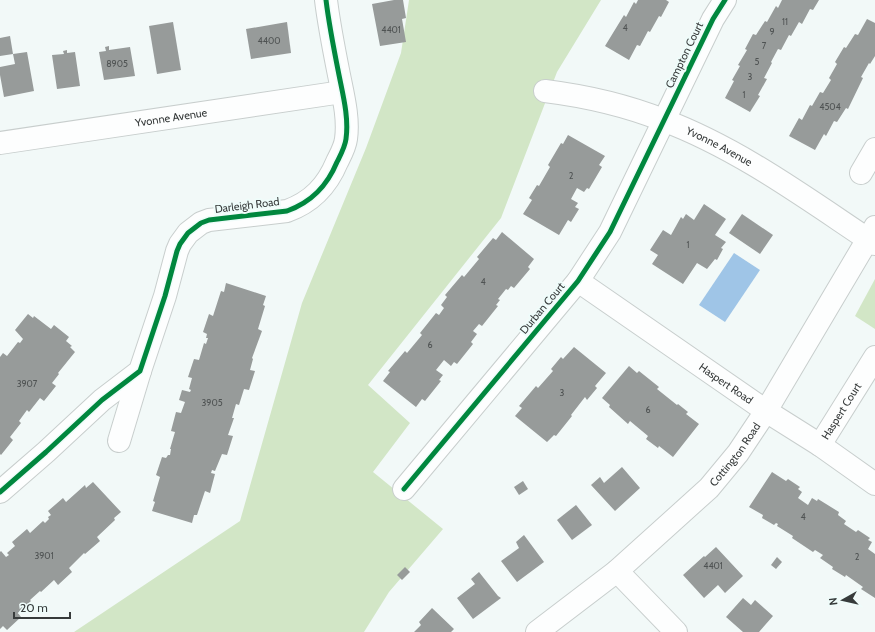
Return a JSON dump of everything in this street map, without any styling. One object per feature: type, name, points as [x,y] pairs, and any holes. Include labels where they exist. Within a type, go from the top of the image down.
[{"type":"street","name":"Darleigh Road","points":[[119,441],[180,244],[193,228],[209,220],[287,211],[297,207],[319,192],[332,173],[343,150],[346,139],[346,124],[326,0]]},
{"type":"street","name":"Campton Court","points":[[664,120],[713,19],[725,0]]},
{"type":"street","name":"Yvonne Avenue","points":[[545,91],[573,94],[623,106],[664,120],[710,140],[873,237]]},
{"type":"street","name":"Yvonne Avenue","points":[[0,143],[342,92]]},
{"type":"street","name":"Durban Court","points":[[404,489],[578,280],[610,232],[664,120]]},
{"type":"street","points":[[860,173],[875,149]]},
{"type":"street","name":"Cottington Road","points":[[537,632],[617,571],[709,488],[738,453],[766,411],[873,237]]},
{"type":"street","name":"Haspert Road","points":[[578,280],[766,411],[820,444],[875,484]]},
{"type":"street","name":"Haspert Court","points":[[820,444],[875,358]]},
{"type":"street","points":[[0,492],[102,400],[140,371]]},
{"type":"street","points":[[617,571],[676,632]]},
{"type":"green space","points":[[409,0],[601,0],[557,72],[501,218],[368,385],[410,423],[373,472],[443,529],[389,592],[364,632],[74,632],[240,521],[302,303],[366,148],[401,53]]},
{"type":"green space","points":[[875,279],[875,329],[855,316]]},
{"type":"water","points":[[734,253],[760,270],[725,322],[699,305]]},
{"type":"building","points":[[403,0],[406,18],[402,19],[406,42],[380,46],[372,4]]},
{"type":"building","points":[[638,0],[666,0],[669,2],[661,17],[659,16],[650,32],[648,31],[640,46],[637,45],[629,60],[605,46],[624,15],[626,17],[634,2],[636,4]]},
{"type":"building","points":[[782,0],[819,0],[813,10],[810,9],[802,24],[799,22],[791,36],[789,35],[781,50],[778,49],[764,78],[767,79],[758,95],[760,96],[750,112],[725,98],[734,81],[732,80],[740,66],[738,65],[747,50],[745,49],[753,34],[756,35],[765,21],[767,22],[776,6],[778,8]]},
{"type":"building","points":[[867,19],[875,23],[875,56],[861,77],[863,78],[848,109],[846,108],[837,122],[834,121],[826,136],[824,134],[815,150],[789,136],[799,118],[802,120],[810,105],[812,106],[820,92],[823,93],[831,80],[829,78],[837,64],[835,62],[844,47],[846,48],[855,34],[858,35]]},
{"type":"building","points":[[173,22],[181,70],[157,74],[149,26]]},
{"type":"building","points":[[287,22],[291,53],[251,59],[246,29]]},
{"type":"building","points":[[10,36],[13,54],[0,56],[0,38]]},
{"type":"building","points":[[109,46],[109,50],[130,47],[135,76],[104,80],[99,52],[106,51],[105,47]]},
{"type":"building","points":[[67,50],[67,53],[75,52],[80,86],[57,89],[52,55],[64,54],[63,51]]},
{"type":"building","points":[[27,52],[34,91],[4,97],[0,67],[15,64],[13,54]]},
{"type":"building","points":[[568,135],[605,156],[599,165],[602,167],[589,189],[587,188],[584,192],[577,188],[571,199],[578,203],[575,207],[579,209],[571,222],[568,220],[559,235],[523,214],[532,200],[529,198],[537,185],[539,186],[550,167],[548,165],[561,143],[563,144]]},
{"type":"building","points":[[704,204],[726,219],[715,235],[726,242],[721,248],[723,249],[717,260],[715,259],[707,269],[697,263],[683,284],[652,264],[658,255],[650,250],[663,230],[671,235],[681,217],[683,219],[686,214],[694,220]]},
{"type":"building","points":[[742,214],[773,235],[760,254],[729,233]]},
{"type":"building","points":[[502,232],[534,259],[528,267],[530,269],[514,288],[511,286],[508,290],[506,289],[498,299],[500,300],[496,305],[498,306],[482,326],[479,324],[473,331],[477,334],[471,342],[473,344],[457,364],[454,362],[451,366],[444,360],[436,370],[443,375],[439,380],[441,381],[425,401],[422,399],[416,407],[383,381],[390,372],[388,371],[405,351],[407,353],[422,335],[420,333],[436,313],[439,315],[444,308],[441,305],[447,297],[445,295],[462,275],[464,277],[479,259],[477,257],[493,238],[496,240]]},
{"type":"building","points":[[226,283],[266,296],[263,305],[265,306],[258,329],[262,331],[252,358],[250,370],[255,371],[249,390],[244,389],[239,405],[236,404],[232,418],[234,418],[228,435],[233,436],[227,455],[222,454],[215,471],[212,470],[211,473],[215,474],[210,493],[205,491],[197,515],[194,515],[192,523],[152,511],[155,502],[153,501],[160,477],[156,475],[162,457],[166,458],[170,455],[170,449],[175,432],[171,431],[176,412],[181,413],[185,402],[179,400],[182,390],[190,392],[191,390],[189,389],[192,378],[188,377],[194,359],[199,360],[204,343],[206,344],[208,338],[206,338],[207,334],[203,332],[209,314],[213,316],[221,291],[224,292]]},
{"type":"building","points":[[28,314],[33,318],[34,316],[51,329],[54,325],[69,337],[66,341],[72,346],[70,347],[75,352],[58,373],[59,374],[52,383],[56,386],[44,401],[40,398],[29,412],[27,410],[19,421],[21,423],[10,437],[13,440],[1,455],[0,357],[3,353],[7,356],[18,342],[20,343],[23,339],[15,330]]},
{"type":"building","points":[[574,347],[606,373],[595,386],[597,388],[587,400],[585,397],[556,436],[554,435],[547,442],[515,416],[522,408],[519,406],[536,386],[538,388],[553,371],[551,369],[561,357],[563,359]]},
{"type":"building","points":[[629,366],[637,373],[639,371],[659,387],[657,389],[688,412],[686,414],[699,424],[673,457],[659,446],[658,448],[646,439],[648,436],[630,421],[628,424],[609,407],[610,405],[602,398]]},
{"type":"building","points":[[622,467],[640,488],[615,511],[591,485],[600,477],[604,483]]},
{"type":"building","points":[[772,472],[786,481],[788,479],[800,487],[798,489],[802,492],[798,498],[808,505],[812,498],[817,501],[818,499],[839,512],[838,515],[846,521],[844,524],[856,532],[858,530],[870,538],[868,540],[872,542],[868,549],[875,554],[875,598],[861,589],[863,587],[846,575],[845,577],[832,569],[833,567],[820,558],[823,555],[815,550],[813,552],[792,538],[793,536],[777,526],[778,524],[776,523],[774,525],[762,518],[763,515],[749,507]]},
{"type":"building","points":[[523,481],[528,489],[519,495],[514,487]]},
{"type":"building","points":[[93,482],[121,512],[114,518],[115,520],[97,537],[100,541],[85,554],[84,553],[69,568],[72,572],[58,585],[54,580],[41,592],[40,591],[18,613],[21,617],[7,630],[3,626],[0,629],[0,552],[1,551],[6,557],[9,555],[7,553],[15,546],[12,542],[27,529],[30,533],[43,521],[45,523],[51,515],[48,511],[63,498],[66,502],[85,485],[86,488]]},
{"type":"building","points":[[576,505],[592,525],[572,540],[557,520]]},
{"type":"building","points":[[524,535],[544,562],[517,582],[501,561],[519,548],[516,542]]},
{"type":"building","points":[[716,547],[743,576],[725,593],[718,585],[704,598],[683,575]]},
{"type":"building","points":[[777,557],[782,562],[776,569],[771,565]]},
{"type":"building","points":[[405,567],[410,572],[402,580],[397,575]]},
{"type":"building","points":[[479,572],[501,598],[473,619],[457,598],[475,584],[471,579]]},
{"type":"building","points":[[743,598],[751,605],[755,600],[773,616],[759,632],[743,632],[726,617]]},
{"type":"building","points":[[432,608],[454,629],[451,632],[414,632],[421,625],[419,622]]},
{"type":"cycle path","points":[[0,492],[102,400],[140,371],[165,296],[177,251],[188,233],[201,223],[209,220],[287,211],[311,198],[318,192],[328,179],[345,145],[347,123],[326,0]]},
{"type":"cycle path","points":[[404,489],[578,281],[610,232],[713,19],[725,0]]}]
